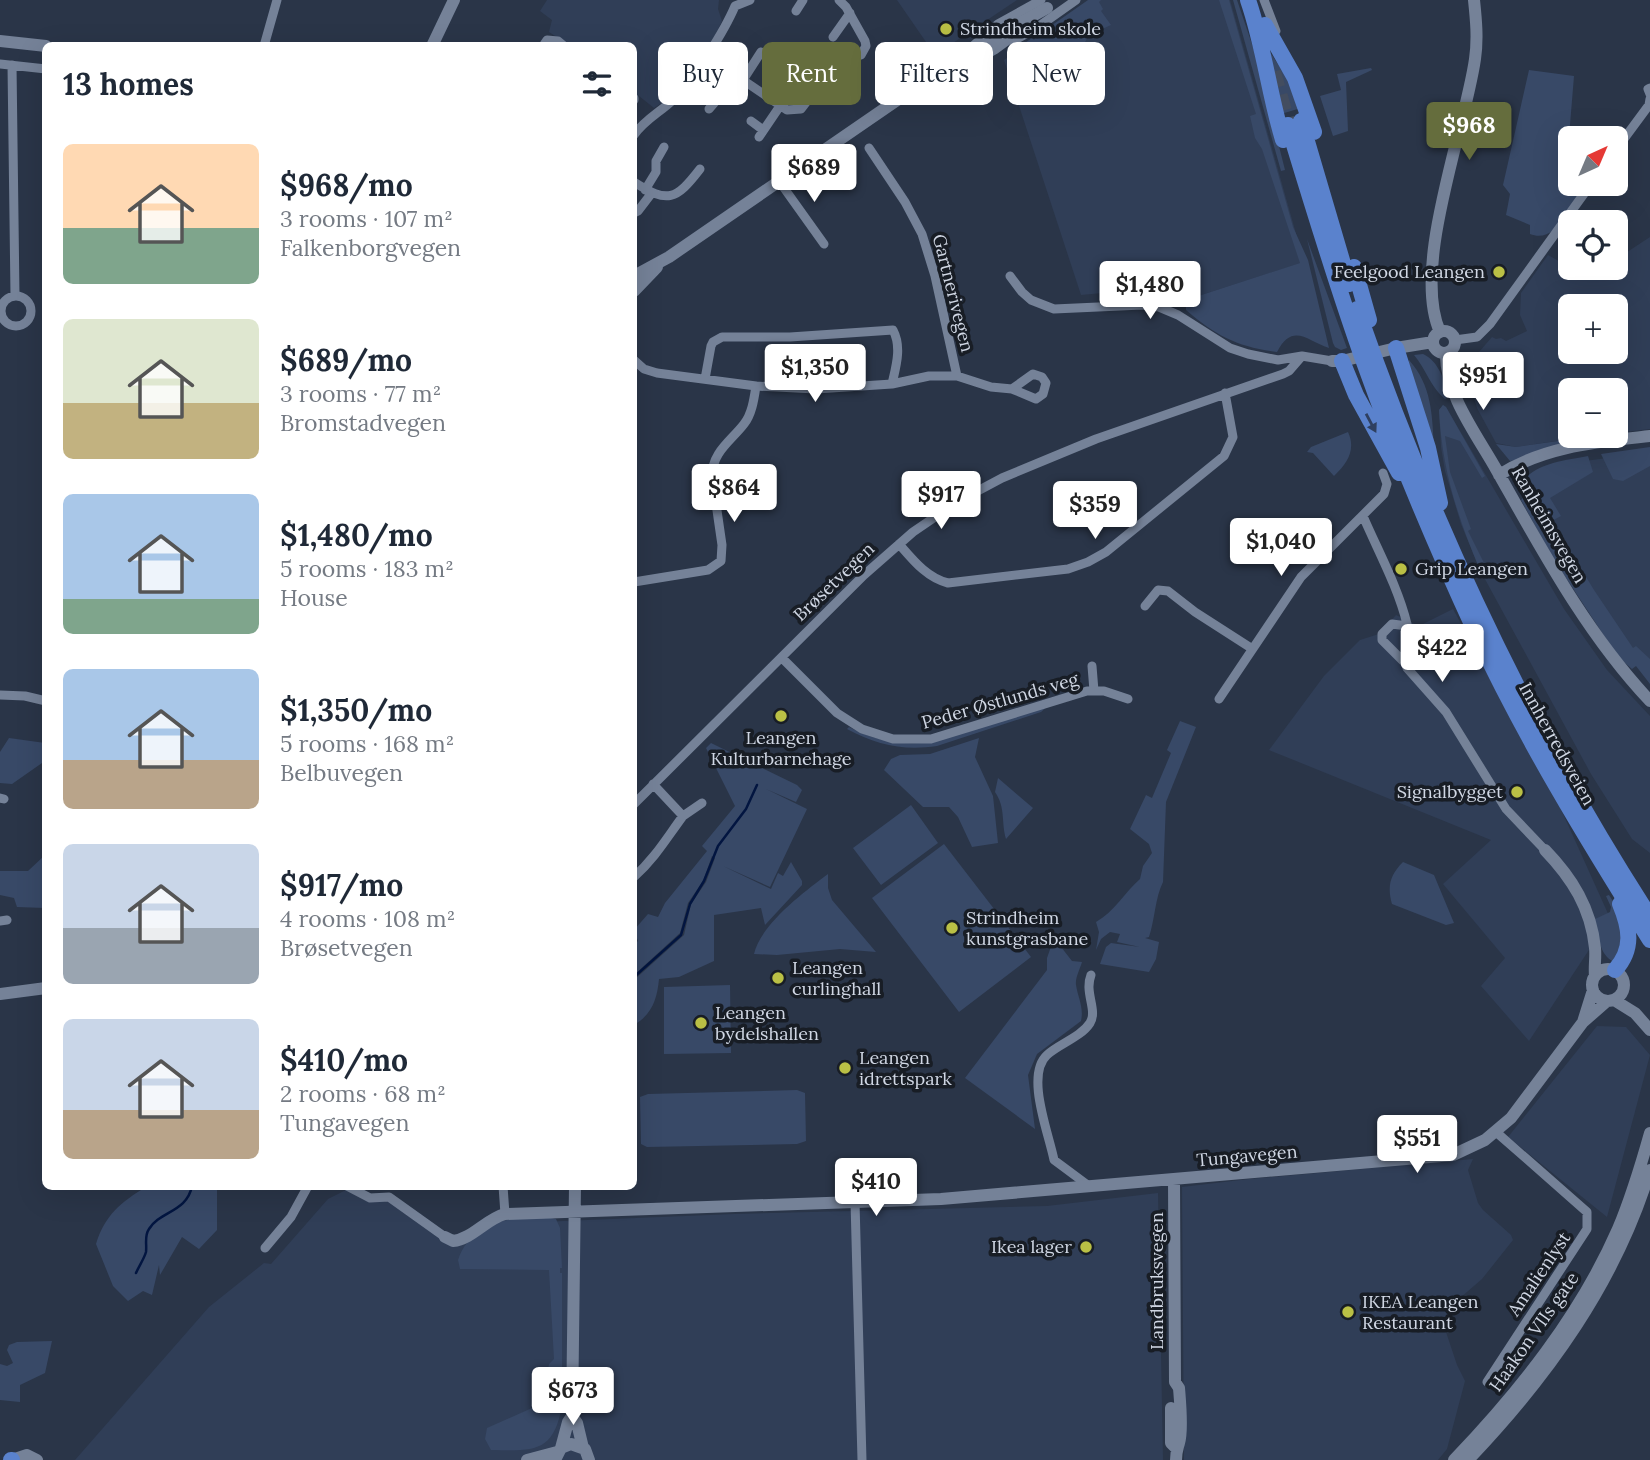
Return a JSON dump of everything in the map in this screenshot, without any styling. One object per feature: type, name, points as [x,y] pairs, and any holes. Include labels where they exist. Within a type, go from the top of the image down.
[{"type":"highway","points":[[1248,0],[1265,53],[1277,121],[1324,276],[1371,364]]},
{"type":"highway","points":[[1256,0],[1269,34],[1295,78],[1309,114],[1371,325],[1371,364]]},
{"type":"highway","points":[[1295,123],[1330,262],[1371,364]]},
{"type":"highway","points":[[1396,348],[1430,457],[1441,538]]},
{"type":"highway","points":[[1337,361],[1441,538]]},
{"type":"highway","name":"Innherredsveien","points":[[1371,364],[1498,678],[1550,775],[1650,940]]},
{"type":"highway","name":"Innherredsveien","points":[[1441,538],[1528,710],[1583,808],[1650,916]]},
{"type":"highway","points":[[1597,854],[1628,928],[1628,951],[1612,969]]},
{"type":"street","points":[[265,42],[277,0]]},
{"type":"street","points":[[434,42],[454,0]]},
{"type":"street","points":[[715,42],[726,27],[735,6],[750,0]]},
{"type":"street","points":[[796,11],[803,0]]},
{"type":"street","points":[[839,0],[850,13],[866,44],[861,55]]},
{"type":"street","points":[[983,42],[1044,4],[1058,0]]},
{"type":"street","points":[[995,48],[1035,29],[1076,0]]},
{"type":"street","points":[[1240,0],[1271,92]]},
{"type":"street","points":[[1264,0],[1295,78]]},
{"type":"street","points":[[1010,276],[1021,292],[1031,300],[1054,309],[1142,305],[1159,307],[1178,314],[1230,348],[1278,360],[1302,356],[1337,361],[1396,348],[1437,337],[1450,332],[1455,340],[1454,347],[1446,353],[1437,350],[1437,337],[1431,305],[1431,279],[1443,200],[1475,56],[1474,0]]},
{"type":"street","points":[[995,48],[1044,4]]},
{"type":"street","points":[[833,37],[850,13]]},
{"type":"street","points":[[0,41],[42,46]]},
{"type":"street","points":[[748,68],[761,52]]},
{"type":"street","points":[[0,64],[42,69]]},
{"type":"street","points":[[12,65],[15,296]]},
{"type":"street","points":[[748,84],[792,111],[805,105]]},
{"type":"street","points":[[1628,133],[1649,105],[1650,88]]},
{"type":"street","points":[[637,131],[643,122],[665,105]]},
{"type":"street","points":[[709,109],[713,105]]},
{"type":"street","points":[[637,275],[659,264],[891,105]]},
{"type":"street","points":[[751,121],[761,134],[780,106]]},
{"type":"street","points":[[637,212],[648,192],[656,172],[656,161],[664,147]]},
{"type":"street","name":"Gartnerivegen","points":[[869,148],[905,202],[922,234],[935,276],[957,376]]},
{"type":"street","points":[[637,184],[648,192],[665,197],[677,195],[700,169]]},
{"type":"street","points":[[779,181],[824,244]]},
{"type":"street","points":[[1455,340],[1477,337],[1490,324],[1582,196]]},
{"type":"street","points":[[637,288],[659,264]]},
{"type":"street","points":[[705,379],[711,346],[722,337],[790,337],[893,330],[898,352],[891,384]]},
{"type":"street","name":"Ranheimsvegen","points":[[1446,353],[1447,369],[1457,398],[1531,531],[1587,624],[1650,701]]},
{"type":"street","name":"Brøsetvegen","points":[[637,801],[859,580],[899,544],[957,502],[1002,478],[1140,422],[1283,374],[1302,356]]},
{"type":"street","points":[[637,362],[651,371],[756,387],[816,389],[891,384],[929,376],[957,376],[990,387],[1012,389]]},
{"type":"street","points":[[637,582],[708,570],[721,561],[722,545],[712,475],[713,464],[720,450],[748,417],[756,387]]},
{"type":"street","points":[[899,544],[926,572],[948,583],[1068,569],[1088,562],[1106,552],[1224,456],[1233,437],[1225,393]]},
{"type":"street","points":[[1499,475],[1512,467],[1559,449],[1592,442],[1650,436]]},
{"type":"street","points":[[1219,699],[1301,577],[1387,489],[1383,473]]},
{"type":"street","points":[[1363,516],[1407,626],[1404,662]]},
{"type":"street","points":[[1145,606],[1158,590],[1168,591],[1251,648]]},
{"type":"street","points":[[1407,626],[1392,624],[1382,634],[1382,640],[1446,712],[1506,809],[1576,887],[1589,917],[1595,951],[1595,976]]},
{"type":"street","name":"Peder Østlunds veg","points":[[782,658],[837,713],[862,729],[893,739],[931,739],[1074,694],[1104,691],[1128,699]]},
{"type":"street","points":[[1092,666],[1094,691]]},
{"type":"street","points":[[0,695],[42,700]]},
{"type":"street","points":[[653,784],[683,816]]},
{"type":"street","points":[[637,874],[658,853],[664,840],[683,816],[702,803]]},
{"type":"street","points":[[1595,951],[1612,969],[1622,975],[1625,983],[1623,992],[1610,1001]]},
{"type":"street","points":[[1612,969],[1601,970],[1595,976],[1592,982],[1597,997],[1635,1013],[1650,1030]]},
{"type":"street","points":[[1090,1187],[1054,1160],[1037,1076],[1046,1056],[1091,1021],[1093,1010],[1087,987],[1091,975]]},
{"type":"street","points":[[0,994],[42,989]]},
{"type":"street","name":"Tungavegen","points":[[1583,1022],[1593,990]]},
{"type":"street","name":"Tungavegen","points":[[355,1190],[370,1198],[389,1197],[453,1241],[461,1240],[485,1222],[505,1214],[941,1199],[1453,1155],[1477,1146],[1496,1132],[1521,1107],[1583,1022],[1610,1001]]},
{"type":"street","name":"Amalienlyst","points":[[1487,1381],[1587,1229],[1587,1212],[1496,1132]]},
{"type":"street","name":"Haakon VIIs gate","points":[[1454,1460],[1526,1378],[1586,1292],[1623,1217],[1650,1133]]},
{"type":"street","name":"Haakon VIIs gate","points":[[1468,1460],[1541,1375],[1595,1297],[1627,1234],[1650,1170]]},
{"type":"street","name":"Landbruksvegen","points":[[1174,1180],[1175,1382],[1179,1388],[1180,1434],[1176,1454]]},
{"type":"street","points":[[265,1248],[291,1217],[306,1190]]},
{"type":"street","points":[[503,1190],[505,1214]]},
{"type":"street","points":[[558,1453],[572,1416],[575,1190]]},
{"type":"street","points":[[855,1202],[862,1460]]},
{"type":"street","points":[[1483,1365],[1493,1371]]},
{"type":"street","points":[[572,1416],[577,1423],[589,1460]]},
{"type":"street","points":[[527,1460],[558,1453],[571,1444],[583,1448]]},
{"type":"street","points":[[11,1460],[27,1455],[37,1460]]},
{"type":"shaded area","points":[[547,0],[719,0],[718,9],[722,21],[711,42],[658,42],[659,105],[654,108],[637,94],[637,42],[564,42],[549,32],[552,20],[540,11]]},
{"type":"shaded area","name":"Strindheim skole","points":[[897,0],[1017,0],[954,42],[926,42]]},
{"type":"shaded area","points":[[1088,0],[1101,0],[1101,11],[1111,25],[1089,35],[1085,42],[1026,42],[1032,38],[1034,40]]},
{"type":"shaded area","points":[[1090,0],[1230,0],[1304,262],[1186,300],[1102,293],[1081,295],[1019,105],[1105,105],[1105,42],[1030,42]]},
{"type":"shaded area","points":[[1219,0],[1229,0],[1293,227],[1308,260],[1329,348],[1301,336],[1289,338],[1277,352],[1251,347],[1228,339],[1186,310],[1186,300],[1300,263],[1262,149],[1255,138],[1250,116],[1256,114]]},
{"type":"shaded area","points":[[1233,0],[1237,0],[1257,59],[1285,170],[1281,171]]},
{"type":"shaded area","points":[[1270,52],[1294,89],[1301,108],[1281,114]]},
{"type":"shaded area","points":[[1371,68],[1372,70],[1346,82],[1348,131],[1333,136],[1320,96],[1341,90],[1337,74]]},
{"type":"shaded area","points":[[1529,70],[1574,76],[1570,126],[1558,126],[1558,196],[1578,196],[1570,210],[1558,210],[1558,226],[1548,234],[1530,234],[1530,225],[1506,215],[1510,194],[1503,185]]},
{"type":"shaded area","points":[[1650,237],[1650,429],[1628,432],[1628,378],[1558,378],[1558,441],[1516,447],[1496,443],[1466,386],[1475,374],[1479,352],[1492,337],[1506,341],[1527,331],[1520,315],[1521,293],[1548,255],[1558,261],[1558,280],[1628,280],[1628,251]]},
{"type":"shaded area","points":[[1307,239],[1347,348],[1341,350],[1333,343]]},
{"type":"shaded area","points":[[1423,354],[1433,361],[1440,372],[1450,396],[1445,399],[1414,355]]},
{"type":"shaded area","points":[[1409,360],[1426,390],[1434,447],[1407,365]]},
{"type":"shaded area","points":[[1443,405],[1564,609],[1607,670],[1650,716],[1650,853],[1632,839],[1591,774],[1480,570],[1461,524],[1445,471],[1439,410]]},
{"type":"shaded area","points":[[1443,405],[1485,476],[1482,478],[1460,441],[1445,436],[1450,472],[1471,529],[1468,531],[1486,567],[1480,570],[1464,530],[1447,472],[1439,410]]},
{"type":"shaded area","points":[[1348,432],[1351,450],[1334,476],[1313,453],[1307,452],[1311,447]]},
{"type":"shaded area","points":[[1558,441],[1558,448],[1561,448],[1510,461],[1496,444],[1516,447]]},
{"type":"shaded area","points":[[1650,447],[1650,466],[1623,481],[1613,479],[1601,454]]},
{"type":"shaded area","points":[[1650,452],[1650,680],[1527,497],[1585,461]]},
{"type":"shaded area","points":[[1588,456],[1593,472],[1550,498],[1561,516],[1548,523],[1564,549],[1571,552],[1633,648],[1636,646],[1650,659],[1650,684],[1636,666],[1632,669],[1618,657],[1551,555],[1521,500],[1523,482],[1535,470],[1552,463]]},
{"type":"shaded area","points":[[1453,609],[1555,796],[1610,918],[1529,1041],[1481,986],[1505,958],[1443,884],[1491,840],[1269,750],[1324,676],[1360,640],[1379,634],[1396,615],[1419,626]]},
{"type":"shaded area","points":[[1049,705],[1041,712],[937,746],[913,748],[890,745],[847,729],[849,727],[889,741],[932,742]]},
{"type":"shaded area","points":[[1180,721],[1196,727],[1166,802],[1163,882],[1149,937],[1145,938],[1159,942],[1156,959],[1149,972],[1100,964],[1106,947],[1111,943],[1140,947],[1117,942],[1120,934],[1110,932],[1101,939],[1096,950],[1099,932],[1096,922],[1140,879],[1143,866],[1152,853],[1149,844],[1130,829],[1146,795],[1152,798],[1171,753],[1167,750]]},
{"type":"shaded area","points":[[9,738],[42,743],[42,763],[12,784],[0,783],[0,752]]},
{"type":"shaded area","points":[[979,738],[975,757],[993,796],[998,843],[972,847],[958,817],[949,807],[923,807],[884,770],[891,759],[900,755],[930,754]]},
{"type":"shaded area","points":[[711,743],[797,785],[802,790],[796,802],[766,789],[807,809],[770,887],[723,866],[771,889],[778,873],[783,876],[791,862],[802,885],[765,925],[761,908],[714,915],[714,961],[679,977],[659,979],[652,1006],[637,1023],[637,977],[684,935],[691,904],[706,882],[715,858],[712,856],[703,881],[688,903],[680,933],[637,972],[637,927],[648,914],[658,917],[665,903],[707,851],[702,846],[735,806],[706,748]]},
{"type":"shaded area","points":[[998,778],[1033,808],[1006,839],[1002,809],[995,792]]},
{"type":"shaded area","points":[[911,805],[938,843],[881,885],[853,848]]},
{"type":"shaded area","name":"Strindheim kunstgrasbane","points":[[944,844],[1031,957],[959,1012],[872,898]]},
{"type":"shaded area","points":[[42,858],[42,908],[17,907],[14,898],[0,895],[0,871],[28,871]]},
{"type":"shaded area","points":[[1403,862],[1434,875],[1454,923],[1446,925],[1392,904],[1391,881]]},
{"type":"shaded area","points":[[828,874],[828,888],[832,900],[876,952],[840,949],[777,955],[754,954],[765,931],[774,920]]},
{"type":"shaded area","points":[[1609,895],[1616,906],[1625,940],[1614,962],[1602,950],[1595,919],[1610,912],[1611,907],[1606,896]]},
{"type":"shaded area","points":[[1054,938],[1072,961],[1082,962],[1076,982],[1082,1016],[1081,1021],[1037,1054],[1028,1075],[1035,1129],[965,1078],[1047,970],[1047,958]]},
{"type":"shaded area","points":[[730,985],[731,1053],[664,1054],[664,987]]},
{"type":"shaded area","points":[[1597,1026],[1626,1027],[1650,1055],[1607,1217],[1508,1137]]},
{"type":"shaded area","points":[[797,1090],[805,1093],[806,1141],[797,1144],[647,1147],[641,1144],[640,1097],[648,1094]]},
{"type":"shaded area","points":[[1473,1159],[1468,1170],[1478,1203],[1513,1240],[1482,1279],[1453,1304],[1446,1319],[1445,1329],[1465,1381],[1447,1449],[1438,1460],[1184,1460],[1182,1187]]},
{"type":"shaded area","points":[[141,1190],[217,1190],[217,1230],[199,1249],[182,1237],[160,1275],[159,1265],[152,1295],[143,1291],[128,1301],[113,1286],[96,1244],[109,1217]]},
{"type":"shaded area","points":[[346,1190],[381,1196],[467,1245],[491,1224],[734,1214],[1047,1206],[1158,1193],[1163,1460],[75,1460],[209,1307],[264,1263],[271,1264],[328,1199]]},
{"type":"shaded area","points":[[542,1216],[556,1219],[560,1228],[562,1405],[554,1432],[540,1446],[519,1450],[491,1450],[485,1439],[487,1428],[532,1408],[544,1392],[549,1364],[554,1359],[549,1270],[460,1269],[458,1260],[472,1237],[492,1224]]},
{"type":"shaded area","points":[[52,1341],[45,1373],[20,1385],[20,1402],[0,1400],[0,1364],[7,1366],[13,1363],[7,1350],[9,1345],[17,1342]]},
{"type":"waterway","points":[[637,974],[681,935],[690,904],[704,881],[718,846],[746,809],[757,785]]},
{"type":"waterway","points":[[136,1273],[146,1252],[147,1232],[160,1218],[185,1201],[191,1190]]},
{"type":"tunnel","points":[[1273,72],[1288,125]]},
{"type":"place","name":"Strindheim skole","points":[[946,29]]},
{"type":"place","name":"Feelgood Leangen","points":[[1499,272]]},
{"type":"place","name":"Grip Leangen","points":[[1401,569]]},
{"type":"place","name":"Leangen Kulturbarnehage","points":[[781,716]]},
{"type":"place","name":"Signalbygget","points":[[1517,792]]},
{"type":"place","name":"Strindheim kunstgrasbane","points":[[952,928]]},
{"type":"place","name":"Leangen curlinghall","points":[[778,978]]},
{"type":"place","name":"Leangen bydelshallen","points":[[701,1023]]},
{"type":"place","name":"Leangen idrettspark","points":[[845,1068]]},
{"type":"place","name":"Ikea lager","points":[[1086,1247]]},
{"type":"place","name":"IKEA Leangen Restaurant","points":[[1348,1312]]}]
